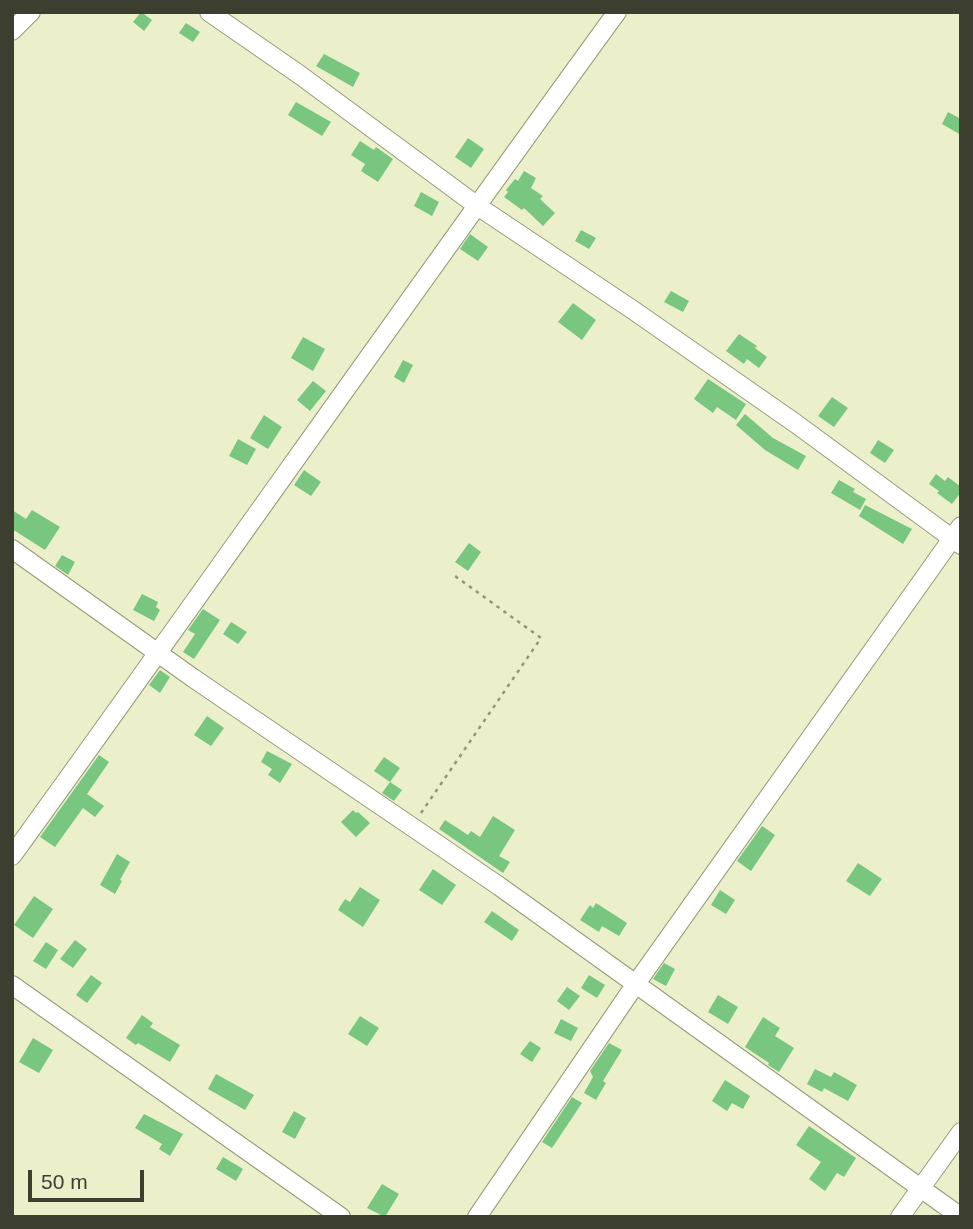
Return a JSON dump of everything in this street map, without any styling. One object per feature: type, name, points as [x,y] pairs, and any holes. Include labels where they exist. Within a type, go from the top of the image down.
[{"type":"street","points":[[12,32],[31,12]]},
{"type":"street","points":[[209,12],[300,75],[476,205],[634,310],[958,536],[635,985],[477,1217]]},
{"type":"street","points":[[12,856],[476,205],[617,12]]},
{"type":"street","points":[[12,550],[193,678],[499,886],[961,1217]]},
{"type":"street","points":[[12,985],[341,1217]]},
{"type":"street","points":[[900,1217],[961,1132]]},
{"type":"path","points":[[412,827],[541,638],[455,576]]},
{"type":"building","points":[[141,12],[152,20],[144,31],[133,22]]},
{"type":"building","points":[[186,23],[200,32],[193,42],[179,33]]},
{"type":"building","points":[[324,54],[360,73],[353,87],[316,66]]},
{"type":"building","points":[[296,102],[331,122],[322,136],[288,115]]},
{"type":"building","points":[[948,112],[961,119],[961,135],[942,124]]},
{"type":"building","points":[[468,138],[484,149],[471,168],[455,157]]},
{"type":"building","points":[[360,141],[374,150],[376,147],[393,159],[378,182],[361,171],[365,164],[351,155]]},
{"type":"building","points":[[524,171],[536,178],[531,188],[543,196],[540,199],[555,213],[543,226],[524,208],[522,210],[504,197],[508,192],[506,190],[515,179],[518,181]]},
{"type":"building","points":[[421,192],[439,202],[432,216],[414,206]]},
{"type":"building","points":[[581,230],[596,238],[589,249],[575,241]]},
{"type":"building","points":[[470,234],[488,247],[478,261],[460,249]]},
{"type":"building","points":[[671,291],[689,301],[683,312],[664,302]]},
{"type":"building","points":[[573,303],[596,320],[582,340],[558,322]]},
{"type":"building","points":[[739,334],[757,346],[755,348],[767,357],[759,368],[747,359],[744,364],[726,351]]},
{"type":"building","points":[[303,337],[325,349],[313,371],[291,358]]},
{"type":"building","points":[[403,360],[413,365],[404,383],[394,377]]},
{"type":"building","points":[[708,379],[746,404],[736,420],[717,407],[713,413],[694,399]]},
{"type":"building","points":[[313,381],[326,391],[310,411],[297,400]]},
{"type":"building","points":[[832,397],[848,408],[834,427],[818,416]]},
{"type":"building","points":[[745,414],[773,438],[806,456],[798,470],[765,450],[736,425]]},
{"type":"building","points":[[264,415],[282,427],[268,449],[250,438]]},
{"type":"building","points":[[238,439],[256,449],[247,465],[229,456]]},
{"type":"building","points":[[878,440],[894,450],[885,463],[870,453]]},
{"type":"building","points":[[304,470],[321,482],[311,496],[294,485]]},
{"type":"building","points":[[936,474],[945,481],[948,477],[961,487],[961,492],[952,504],[929,484]]},
{"type":"building","points":[[839,480],[866,499],[860,510],[831,493]]},
{"type":"building","points":[[865,505],[912,529],[903,544],[859,516]]},
{"type":"building","points":[[12,510],[26,519],[32,510],[60,527],[45,550],[12,529]]},
{"type":"building","points":[[469,543],[481,552],[468,571],[455,562]]},
{"type":"building","points":[[62,555],[75,562],[68,575],[55,566]]},
{"type":"building","points":[[142,594],[158,602],[156,607],[160,610],[154,621],[133,610]]},
{"type":"building","points":[[203,609],[220,620],[194,659],[183,652],[195,634],[188,630]]},
{"type":"building","points":[[231,622],[247,632],[238,644],[223,634]]},
{"type":"building","points":[[160,670],[170,677],[160,693],[149,685]]},
{"type":"building","points":[[207,716],[224,728],[211,746],[194,735]]},
{"type":"building","points":[[267,751],[292,764],[280,783],[268,775],[272,769],[261,762]]},
{"type":"building","points":[[99,755],[109,762],[87,794],[104,806],[95,817],[83,808],[55,847],[40,837]]},
{"type":"building","points":[[384,757],[400,768],[390,782],[374,771]]},
{"type":"building","points":[[390,782],[402,790],[394,801],[382,793]]},
{"type":"building","points":[[353,810],[370,823],[356,837],[341,822]]},
{"type":"building","points":[[493,816],[515,830],[499,856],[510,862],[503,873],[439,829],[445,820],[468,835],[471,831],[480,837]]},
{"type":"building","points":[[762,826],[775,835],[751,871],[737,861]]},
{"type":"building","points":[[117,854],[130,862],[115,894],[100,885]]},
{"type":"building","points":[[858,863],[882,879],[870,896],[846,881]]},
{"type":"building","points":[[433,869],[456,885],[442,905],[419,890]]},
{"type":"building","points":[[360,887],[380,900],[363,927],[338,910],[345,899],[350,902]]},
{"type":"building","points":[[720,890],[735,900],[726,914],[711,905]]},
{"type":"building","points":[[34,896],[53,909],[33,938],[14,925]]},
{"type":"building","points":[[596,903],[627,923],[619,936],[602,926],[599,932],[580,920],[590,905],[593,908]]},
{"type":"building","points":[[492,911],[519,930],[512,941],[484,922]]},
{"type":"building","points":[[75,940],[87,949],[73,968],[60,959]]},
{"type":"building","points":[[46,942],[58,950],[46,969],[33,961]]},
{"type":"building","points":[[664,963],[675,969],[666,986],[653,979]]},
{"type":"building","points":[[91,975],[102,983],[87,1003],[76,995]]},
{"type":"building","points":[[589,975],[605,985],[597,998],[581,988]]},
{"type":"building","points":[[567,987],[580,996],[569,1010],[557,1001]]},
{"type":"building","points":[[718,995],[738,1007],[728,1024],[708,1012]]},
{"type":"building","points":[[142,1015],[153,1023],[150,1027],[180,1045],[170,1062],[126,1038]]},
{"type":"building","points":[[360,1016],[379,1028],[367,1046],[348,1034]]},
{"type":"building","points":[[763,1017],[780,1028],[775,1036],[794,1048],[779,1072],[745,1047]]},
{"type":"building","points":[[561,1019],[578,1028],[571,1041],[554,1033]]},
{"type":"building","points":[[33,1038],[53,1050],[39,1073],[19,1062]]},
{"type":"building","points":[[530,1041],[541,1048],[532,1062],[520,1054]]},
{"type":"building","points":[[609,1043],[622,1050],[603,1081],[606,1083],[596,1100],[584,1093],[593,1077],[590,1071]]},
{"type":"building","points":[[815,1069],[831,1077],[834,1072],[857,1085],[848,1101],[824,1088],[822,1092],[807,1084]]},
{"type":"building","points":[[216,1074],[254,1095],[245,1110],[208,1089]]},
{"type":"building","points":[[725,1080],[750,1096],[743,1109],[732,1103],[727,1111],[712,1101]]},
{"type":"building","points":[[572,1097],[582,1103],[552,1148],[542,1142]]},
{"type":"building","points":[[294,1111],[306,1118],[295,1139],[282,1132]]},
{"type":"building","points":[[144,1114],[183,1134],[170,1156],[159,1149],[162,1144],[135,1128]]},
{"type":"building","points":[[809,1126],[856,1158],[844,1177],[837,1173],[825,1191],[809,1179],[821,1162],[796,1145]]},
{"type":"building","points":[[223,1157],[243,1169],[236,1181],[216,1169]]},
{"type":"building","points":[[382,1184],[399,1194],[385,1217],[367,1208]]}]
